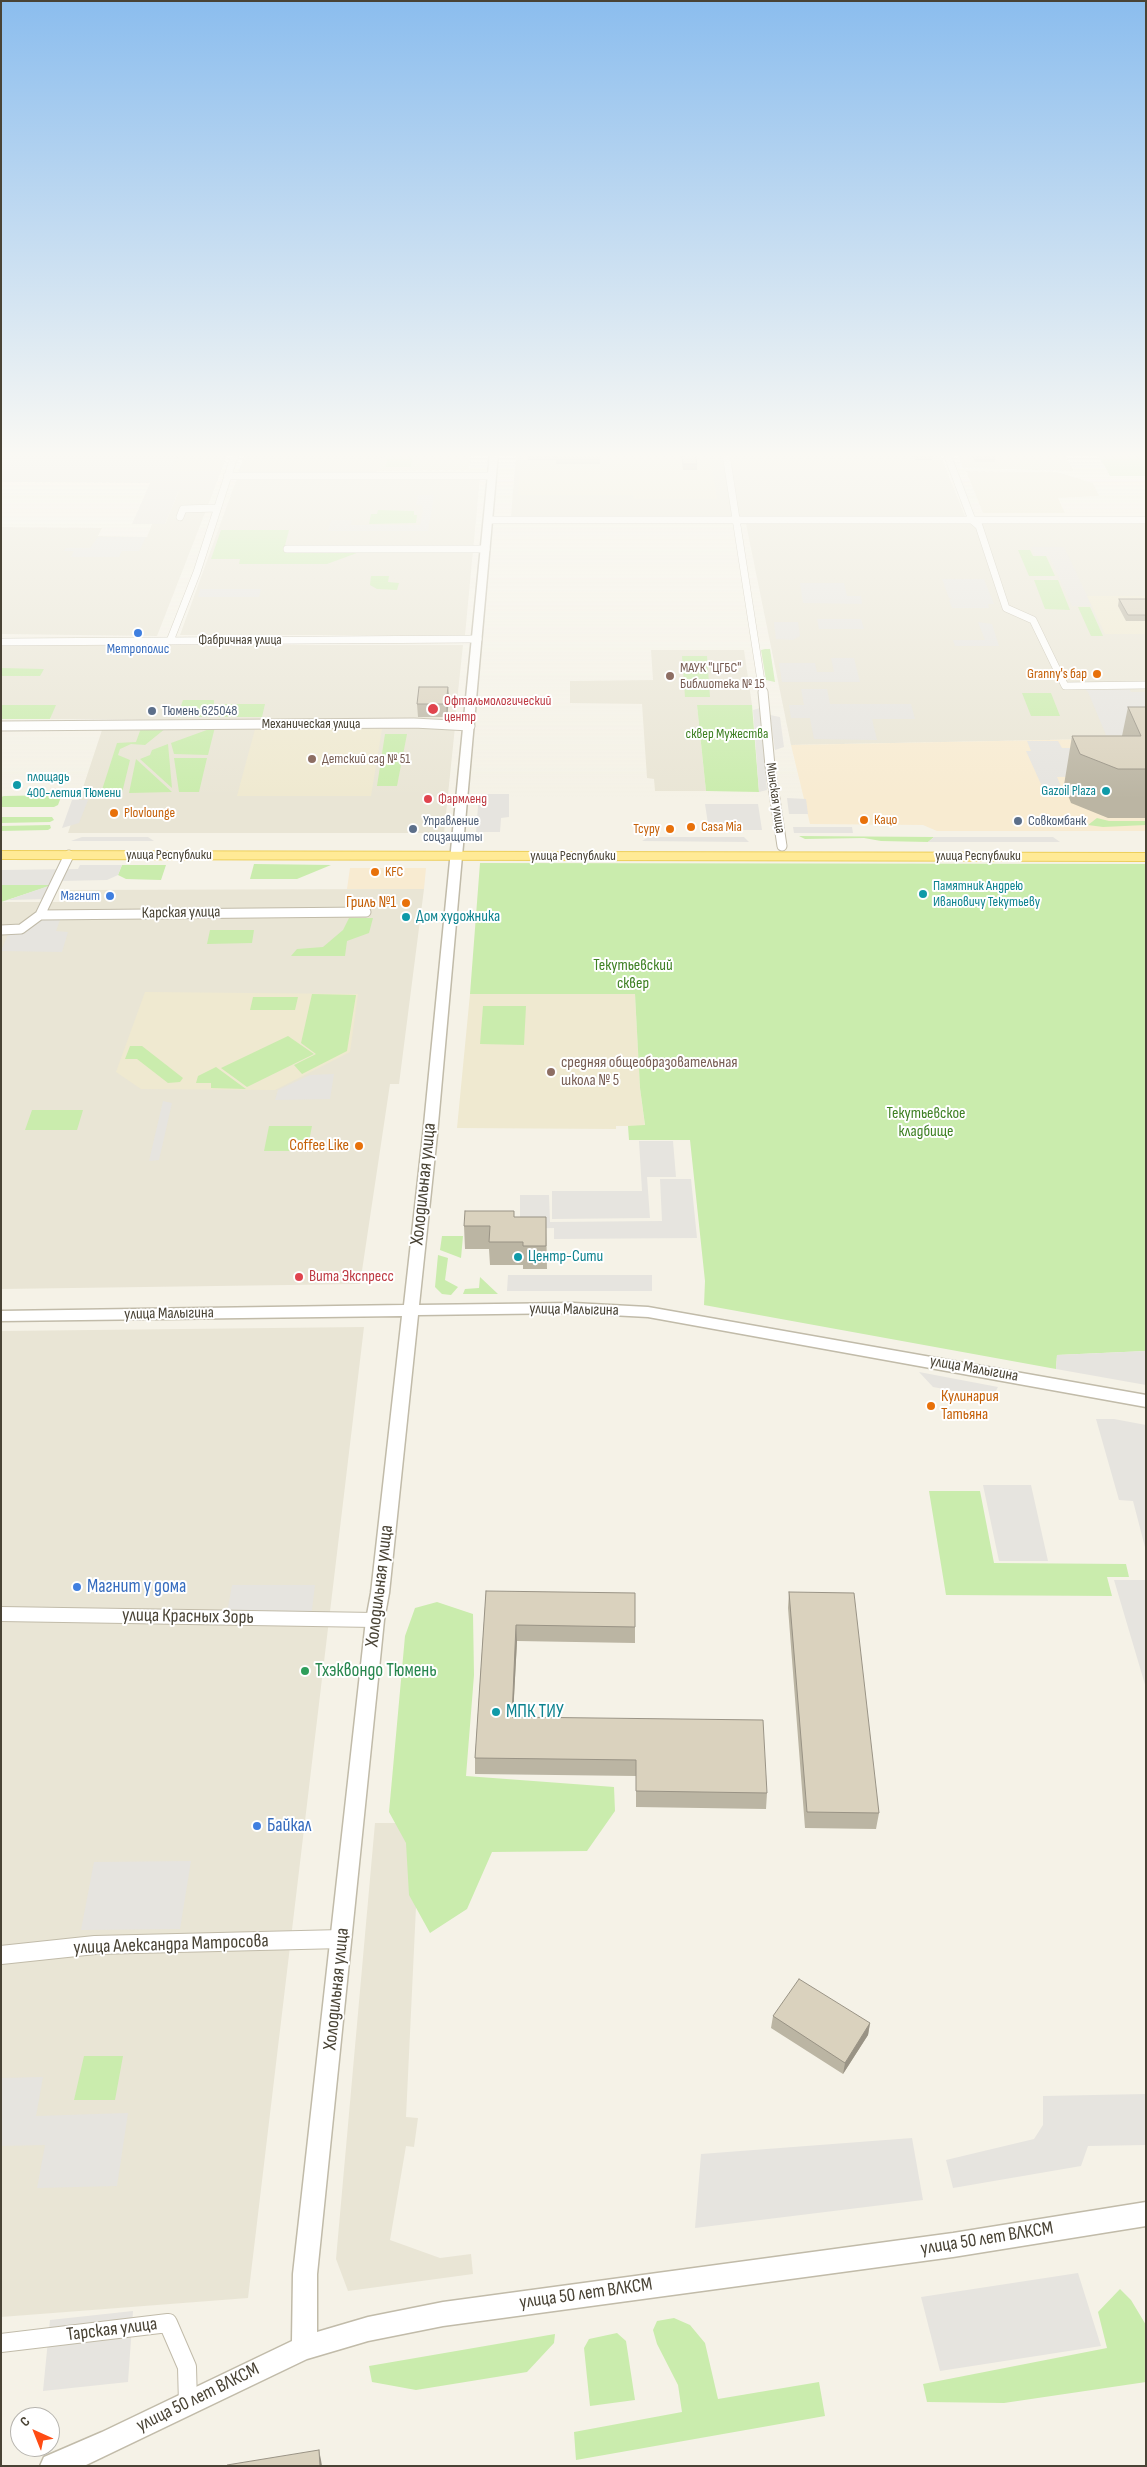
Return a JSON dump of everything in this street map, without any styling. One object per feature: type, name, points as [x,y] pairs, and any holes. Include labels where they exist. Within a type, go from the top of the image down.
[{"type":"main road","name":"улица Республики","points":[[1,846],[1146,857]]},
{"type":"main road","name":"улица Республики","points":[[1,855],[782,846],[1146,847]]},
{"type":"street","points":[[170,641],[198,569]]},
{"type":"street","name":"Холодильная улица","points":[[304,2348],[306,2274],[375,1620],[380,1593],[410,1312],[458,851],[484,569]]},
{"type":"street","name":"Минская улица","points":[[744,569],[764,701],[770,766],[782,846]]},
{"type":"street","points":[[993,569],[1006,608],[1033,620],[1065,686],[1146,685]]},
{"type":"street","name":"Фабричная улица","points":[[1,642],[478,639]]},
{"type":"street","name":"Механическая улица","points":[[1,726],[404,723],[470,726]]},
{"type":"street","points":[[1,930],[21,929],[40,915],[69,855]]},
{"type":"street","name":"Карская улица","points":[[40,915],[366,912]]},
{"type":"street","name":"улица Малыгина","points":[[1,1316],[410,1312],[573,1308],[648,1312],[1143,1400]]},
{"type":"street","name":"улица Красных Зорь","points":[[1,1614],[375,1620]]},
{"type":"street","name":"улица Александра Матросова","points":[[1,1955],[95,1945],[342,1939]]},
{"type":"street","name":"улица 50 лет ВЛКСМ","points":[[53,2466],[111,2441],[304,2348],[368,2329],[443,2314],[952,2245],[1146,2214]]},
{"type":"street","name":"Тарская улица","points":[[1,2343],[168,2324],[187,2367],[188,2404]]},
{"type":"shaded area","points":[[1,569],[183,569],[157,636],[1,634]]},
{"type":"shaded area","points":[[204,569],[471,569],[465,635],[180,635]]},
{"type":"shaded area","points":[[755,569],[1146,569],[1146,748],[1099,739],[791,745]]},
{"type":"shaded area","points":[[1055,569],[1075,569],[1092,606],[1072,606]]},
{"type":"shaded area","points":[[942,579],[984,579],[994,604],[988,604],[989,608],[952,608],[949,600],[952,598],[949,598]]},
{"type":"shaded area","points":[[800,583],[844,583],[847,596],[861,596],[862,604],[803,603]]},
{"type":"shaded area","points":[[200,589],[261,589],[259,597],[198,597]]},
{"type":"shaded area","points":[[1087,596],[1146,596],[1146,634],[1105,634]]},
{"type":"shaded area","points":[[817,619],[861,619],[864,629],[819,629]]},
{"type":"shaded area","points":[[774,622],[798,622],[800,636],[793,640],[776,639]]},
{"type":"shaded area","points":[[978,622],[992,624],[999,646],[955,646],[953,640],[985,640]]},
{"type":"shaded area","points":[[1,645],[463,645],[455,720],[50,719],[55,705],[1,705]]},
{"type":"shaded area","points":[[651,650],[744,650],[752,705],[697,705],[706,791],[655,791],[654,779],[647,778],[642,704],[570,703],[570,681],[653,680]]},
{"type":"shaded area","points":[[831,658],[854,658],[860,682],[782,682],[779,663],[815,663],[817,672],[834,672]]},
{"type":"shaded area","points":[[1083,687],[1129,688],[1131,692],[1145,692],[1146,735],[1106,735],[1088,692]]},
{"type":"shaded area","points":[[801,689],[827,689],[830,704],[911,704],[915,719],[872,719],[877,740],[814,739],[810,718],[791,718],[789,705],[804,705]]},
{"type":"shaded area","points":[[760,708],[767,790],[759,792],[753,710]]},
{"type":"shaded area","points":[[770,715],[780,717],[784,747],[775,750]]},
{"type":"shaded area","points":[[103,727],[455,727],[444,833],[68,833]]},
{"type":"shaded area","name":"Детский сад № 51","points":[[255,729],[382,729],[371,796],[237,796]]},
{"type":"shaded area","points":[[1100,739],[1146,748],[1146,831],[937,831],[923,825],[810,824],[791,745]]},
{"type":"shaded area","points":[[1027,741],[1058,741],[1062,748],[1090,748],[1104,776],[1057,777],[1064,793],[1045,793],[1026,751],[1031,751]]},
{"type":"shaded area","points":[[479,794],[509,794],[509,817],[501,818],[500,832],[476,832]]},
{"type":"shaded area","points":[[787,798],[806,799],[808,814],[789,814]]},
{"type":"shaded area","points":[[72,800],[88,800],[79,823],[62,828]]},
{"type":"shaded area","points":[[705,804],[758,804],[762,830],[709,830]]},
{"type":"shaded area","points":[[793,827],[852,827],[853,833],[794,833]]},
{"type":"shaded area","points":[[82,837],[148,837],[154,841],[71,841]]},
{"type":"shaded area","points":[[649,837],[744,837],[749,842],[642,841]]},
{"type":"shaded area","points":[[934,837],[1053,837],[1060,842],[928,842]]},
{"type":"shaded area","points":[[80,865],[122,865],[118,875],[107,880],[58,881],[49,899],[8,900],[51,885],[1,885],[2,870],[78,869]]},
{"type":"shaded area","points":[[350,868],[426,868],[424,889],[347,889]]},
{"type":"shaded area","points":[[424,889],[399,1084],[390,1084],[360,1284],[1,1289],[1,902],[61,902],[66,890]]},
{"type":"shaded area","points":[[31,920],[60,920],[56,931],[68,932],[62,952],[1,951],[10,930]]},
{"type":"shaded area","points":[[145,992],[358,994],[350,1052],[275,1090],[141,1089],[116,1072]]},
{"type":"shaded area","name":"средняя общеобразовательная школа № 5","points":[[470,994],[635,994],[640,1088],[645,1126],[616,1126],[616,1129],[457,1128]]},
{"type":"shaded area","points":[[334,1074],[330,1099],[275,1100],[278,1090],[310,1075]]},
{"type":"shaded area","points":[[163,1101],[172,1103],[159,1160],[149,1161]]},
{"type":"shaded area","points":[[639,1141],[673,1141],[676,1177],[647,1177],[650,1218],[552,1219],[552,1191],[642,1191]]},
{"type":"shaded area","points":[[660,1179],[691,1179],[697,1238],[554,1239],[554,1228],[520,1229],[520,1195],[549,1195],[550,1222],[662,1221]]},
{"type":"shaded area","points":[[508,1275],[652,1275],[652,1291],[507,1291]]},
{"type":"shaded area","points":[[364,1327],[248,2298],[1,2317],[1,1331]]},
{"type":"shaded area","points":[[1146,1351],[1146,1385],[1056,1369],[1057,1355]]},
{"type":"shaded area","points":[[919,1372],[998,1387],[992,1398],[933,1387]]},
{"type":"shaded area","points":[[1096,1419],[1114,1419],[1146,1425],[1146,1551],[1133,1501],[1119,1500]]},
{"type":"shaded area","points":[[983,1485],[1031,1485],[1048,1561],[999,1561]]},
{"type":"shaded area","points":[[1114,1580],[1146,1580],[1146,1688]]},
{"type":"shaded area","points":[[232,1585],[315,1585],[311,1618],[226,1618]]},
{"type":"shaded area","points":[[375,1823],[420,1823],[406,2117],[418,2118],[414,2147],[406,2146],[390,2240],[440,2258],[471,2254],[473,2274],[348,2291],[336,2259]]},
{"type":"shaded area","points":[[191,1861],[180,1929],[81,1930],[94,1862]]},
{"type":"shaded area","points":[[43,2077],[36,2116],[128,2113],[117,2186],[37,2188],[45,2145],[1,2146],[1,2078]]},
{"type":"shaded area","points":[[1146,2094],[1146,2145],[1088,2146],[1081,2166],[953,2188],[946,2160],[1034,2139],[1043,2125],[1043,2096]]},
{"type":"shaded area","points":[[912,2138],[923,2200],[695,2228],[701,2154]]},
{"type":"shaded area","points":[[1078,2273],[1101,2346],[940,2371],[921,2297]]},
{"type":"shaded area","points":[[133,2311],[128,2382],[43,2391],[50,2320]]},
{"type":"green space","points":[[1026,569],[1052,569],[1055,576],[1029,576]]},
{"type":"green space","points":[[371,576],[389,576],[388,582],[399,583],[397,590],[377,589],[370,585]]},
{"type":"green space","points":[[1034,580],[1058,580],[1070,610],[1045,609]]},
{"type":"green space","points":[[1078,607],[1090,607],[1103,636],[1091,636]]},
{"type":"green space","points":[[770,649],[775,682],[766,680],[761,650]]},
{"type":"green space","points":[[682,656],[707,656],[710,697],[685,697]]},
{"type":"green space","points":[[1,668],[44,669],[40,676],[1,676]]},
{"type":"green space","points":[[1022,693],[1051,693],[1060,716],[1031,716]]},
{"type":"green space","points":[[183,700],[214,700],[214,704],[265,704],[262,717],[177,717]]},
{"type":"green space","points":[[1,705],[56,705],[50,719],[1,719]]},
{"type":"green space","name":"сквер Мужества","points":[[697,705],[752,705],[759,792],[706,791]]},
{"type":"green space","points":[[215,727],[208,755],[174,754],[171,743]]},
{"type":"green space","points":[[141,728],[166,728],[145,745],[131,744],[120,749],[118,755],[130,760],[122,793],[101,793],[117,743],[136,742]]},
{"type":"green space","points":[[385,734],[407,734],[397,786],[377,786]]},
{"type":"green space","points":[[168,744],[172,788],[140,759],[150,755],[152,750]]},
{"type":"green space","points":[[174,758],[207,758],[199,792],[179,792]]},
{"type":"green space","points":[[136,759],[172,792],[129,793]]},
{"type":"green space","points":[[58,795],[61,797],[58,805],[54,807],[1,807],[1,797],[4,796]]},
{"type":"green space","points":[[1,817],[52,817],[54,820],[50,822],[1,823]]},
{"type":"green space","points":[[1097,818],[1109,821],[1146,821],[1146,825],[1103,827],[1088,825]]},
{"type":"green space","points":[[50,825],[51,828],[48,830],[1,831],[1,826]]},
{"type":"green space","points":[[799,836],[934,837],[928,842],[881,841],[864,838],[805,839]]},
{"type":"green space","name":"Текутьевское кладбище","points":[[480,863],[1146,864],[1146,1351],[1057,1355],[1056,1369],[704,1305],[705,1281],[690,1140],[629,1140],[628,1126],[645,1125],[640,1088],[635,994],[470,994]]},
{"type":"green space","points":[[254,864],[331,865],[297,879],[250,879]]},
{"type":"green space","points":[[122,865],[166,865],[161,880],[126,879],[118,875]]},
{"type":"green space","points":[[1,885],[53,885],[1,902]]},
{"type":"green space","points":[[349,918],[373,918],[369,933],[347,941],[345,956],[291,956],[297,949],[323,947],[343,930]]},
{"type":"green space","points":[[210,930],[254,930],[252,943],[207,944]]},
{"type":"green space","points":[[312,994],[356,995],[347,1051],[302,1074],[294,1065],[316,1054],[301,1043]]},
{"type":"green space","points":[[253,997],[298,997],[295,1010],[250,1010]]},
{"type":"green space","points":[[483,1006],[526,1006],[524,1045],[480,1044]]},
{"type":"green space","points":[[288,1036],[314,1054],[247,1087],[221,1068]]},
{"type":"green space","points":[[130,1046],[142,1046],[183,1078],[180,1082],[168,1083],[137,1059],[125,1059]]},
{"type":"green space","points":[[216,1067],[246,1089],[211,1088],[211,1083],[196,1083],[198,1076]]},
{"type":"green space","points":[[32,1110],[83,1110],[77,1130],[25,1130]]},
{"type":"green space","points":[[269,1126],[312,1126],[307,1151],[264,1151]]},
{"type":"green space","points":[[442,1236],[463,1236],[461,1258],[440,1250]]},
{"type":"green space","points":[[438,1255],[448,1258],[445,1280],[458,1287],[451,1295],[442,1294],[435,1287]]},
{"type":"green space","points":[[480,1277],[498,1294],[463,1294],[465,1289],[479,1288]]},
{"type":"green space","points":[[929,1491],[980,1491],[994,1563],[1126,1564],[1129,1577],[1107,1577],[1112,1596],[946,1595]]},
{"type":"green space","points":[[437,1602],[473,1614],[474,1675],[466,1776],[614,1787],[615,1811],[587,1851],[492,1852],[467,1909],[430,1933],[409,1895],[406,1843],[389,1812],[405,1636],[415,1608]]},
{"type":"green space","points":[[84,2056],[123,2056],[115,2100],[74,2100]]},
{"type":"green space","points":[[1120,2289],[1131,2300],[1146,2325],[1146,2382],[1004,2403],[927,2402],[923,2384],[1107,2348],[1098,2312]]},
{"type":"green space","points":[[674,2318],[690,2325],[705,2343],[718,2399],[819,2382],[825,2416],[576,2460],[574,2432],[682,2412],[678,2385],[657,2344],[653,2330],[657,2321]]},
{"type":"green space","points":[[617,2333],[626,2341],[635,2400],[590,2406],[584,2348],[589,2339]]},
{"type":"green space","points":[[555,2334],[554,2343],[527,2372],[416,2390],[372,2382],[369,2366]]},
{"type":"building","points":[[1119,599],[1146,599],[1146,615],[1128,615]]},
{"type":"building","points":[[419,687],[448,687],[446,704],[417,704]]},
{"type":"building","points":[[1128,707],[1146,707],[1146,769],[1118,769],[1080,754],[1072,736],[1141,736]]},
{"type":"building","points":[[465,1211],[514,1211],[514,1217],[546,1217],[546,1246],[523,1246],[523,1242],[489,1242],[490,1226],[464,1226]]},
{"type":"building","name":"МПК ТИУ","points":[[486,1591],[635,1593],[635,1627],[516,1625],[512,1717],[763,1720],[767,1793],[636,1791],[636,1760],[475,1758]]},
{"type":"building","points":[[789,1592],[854,1593],[879,1813],[807,1812]]},
{"type":"building","points":[[799,1979],[870,2023],[845,2063],[773,2016]]},
{"type":"building","points":[[319,2450],[320,2466],[227,2466],[227,2465]]},
{"type":"place","name":"Метрополис","points":[[138,633]]},
{"type":"place","name":"Granny's бар","points":[[1097,674]]},
{"type":"place","name":"МАУК \"ЦГБС\" Библиотека № 15","points":[[670,676]]},
{"type":"place","name":"Офтальмологический центр","points":[[433,709]]},
{"type":"place","name":"Тюмень 625048","points":[[152,711]]},
{"type":"place","name":"Детский сад № 51","points":[[312,759]]},
{"type":"place","name":"площадь 400-летия Тюмени","points":[[17,785]]},
{"type":"place","name":"Gazoil Plaza","points":[[1106,791]]},
{"type":"place","name":"Фармленд","points":[[428,799]]},
{"type":"place","name":"Plovlounge","points":[[114,813]]},
{"type":"place","name":"Кацо","points":[[864,820]]},
{"type":"place","name":"Совкомбанк","points":[[1018,821]]},
{"type":"place","name":"Casa Mia","points":[[691,827]]},
{"type":"place","name":"Управление соцзащиты","points":[[413,829]]},
{"type":"place","name":"Тсуру","points":[[670,829]]},
{"type":"place","name":"KFC","points":[[375,872]]},
{"type":"place","name":"Памятник Андрею Ивановичу Текутьеву","points":[[923,894]]},
{"type":"place","name":"Магнит","points":[[110,896]]},
{"type":"place","name":"Гриль №1","points":[[406,903]]},
{"type":"place","name":"Дом художника","points":[[406,917]]},
{"type":"place","name":"средняя общеобразовательная школа № 5","points":[[551,1072]]},
{"type":"place","name":"Coffee Like","points":[[359,1146]]},
{"type":"place","name":"Центр-Сити","points":[[518,1257]]},
{"type":"place","name":"Вита Экспресс","points":[[299,1277]]},
{"type":"place","name":"Кулинария Татьяна","points":[[931,1406]]},
{"type":"place","name":"Магнит у дома","points":[[77,1587]]},
{"type":"place","name":"Тхэквондо Тюмень","points":[[305,1671]]},
{"type":"place","name":"МПК ТИУ","points":[[496,1712]]},
{"type":"place","name":"Байкал","points":[[257,1826]]},
{"type":"park label","name":"Текутьевский сквер","points":[[633,975]]}]
